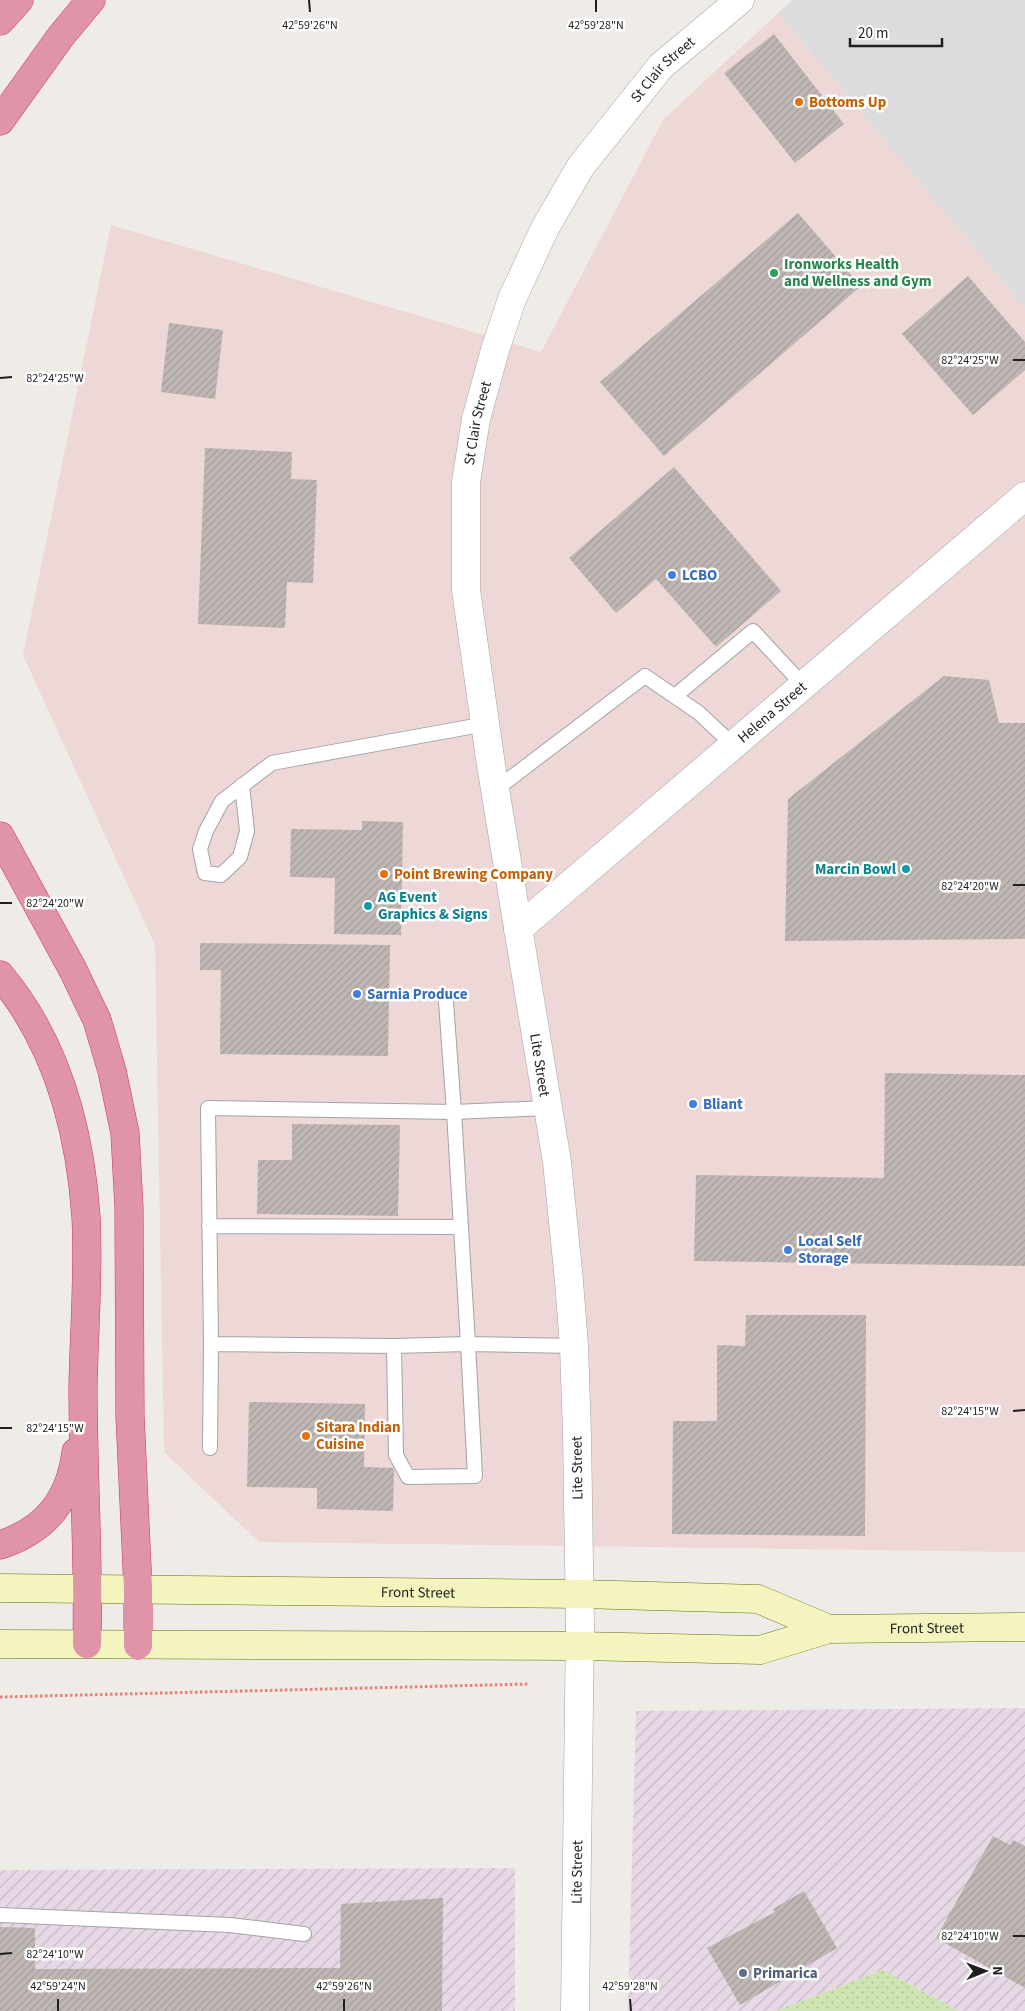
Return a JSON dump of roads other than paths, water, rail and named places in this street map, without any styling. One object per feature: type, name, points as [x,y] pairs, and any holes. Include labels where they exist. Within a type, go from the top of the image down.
[{"type":"highway","points":[[0,21],[19,0]]},
{"type":"highway","points":[[0,121],[61,36],[91,0]]},
{"type":"highway","points":[[0,836],[73,970],[97,1020],[112,1071],[125,1133],[129,1208],[130,1416],[138,1589],[138,1645]]},
{"type":"highway","points":[[0,975],[13,991],[55,1065],[72,1117],[80,1160],[86,1218],[83,1388],[88,1589],[87,1644]]},
{"type":"highway","points":[[0,1545],[18,1539],[37,1527],[54,1511],[65,1492],[74,1469],[83,1388]]},
{"type":"main road","name":"Front Street","points":[[0,1588],[580,1594],[758,1600],[828,1629]]},
{"type":"main road","name":"Front Street","points":[[0,1644],[138,1645],[580,1636],[760,1650],[828,1629],[1025,1627]]},
{"type":"street","name":"St Clair Street","points":[[518,928],[466,590],[466,482],[476,419],[495,350],[512,299],[545,228],[581,166],[661,66],[740,0]]},
{"type":"street","name":"Helena Street","points":[[518,928],[1025,496]]},
{"type":"street","name":"Lite Street","points":[[518,928],[556,1162],[574,1346],[580,1594],[575,2011]]},
{"type":"lane","points":[[675,696],[753,630],[803,685]]},
{"type":"lane","points":[[496,790],[646,676],[699,713],[733,745]]},
{"type":"lane","points":[[242,786],[247,831],[240,857],[221,875],[205,874],[200,849],[206,831],[222,801],[272,763],[486,724]]},
{"type":"lane","points":[[394,1346],[396,1454],[408,1477],[476,1476],[446,1002]]},
{"type":"lane","points":[[210,1448],[211,1344],[208,1108],[454,1112],[547,1108]]},
{"type":"lane","points":[[209,1226],[460,1227]]},
{"type":"lane","points":[[211,1344],[574,1346]]},
{"type":"lane","points":[[0,1915],[230,1925],[304,1934]]},
{"type":"place","name":"Bottoms Up","points":[[799,102]]},
{"type":"place","name":"Ironworks Health and Wellness and Gym","points":[[774,273]]},
{"type":"place","name":"LCBO","points":[[672,575]]},
{"type":"place","name":"Marcin Bowl","points":[[906,869]]},
{"type":"place","name":"Point Brewing Company","points":[[384,874]]},
{"type":"place","name":"AG Event Graphics & Signs","points":[[368,906]]},
{"type":"place","name":"Sarnia Produce","points":[[357,994]]},
{"type":"place","name":"Bliant","points":[[693,1104]]},
{"type":"place","name":"Local Self Storage","points":[[788,1250]]},
{"type":"place","name":"Sitara Indian Cuisine","points":[[306,1436]]},
{"type":"place","name":"Primarica","points":[[743,1973]]}]
